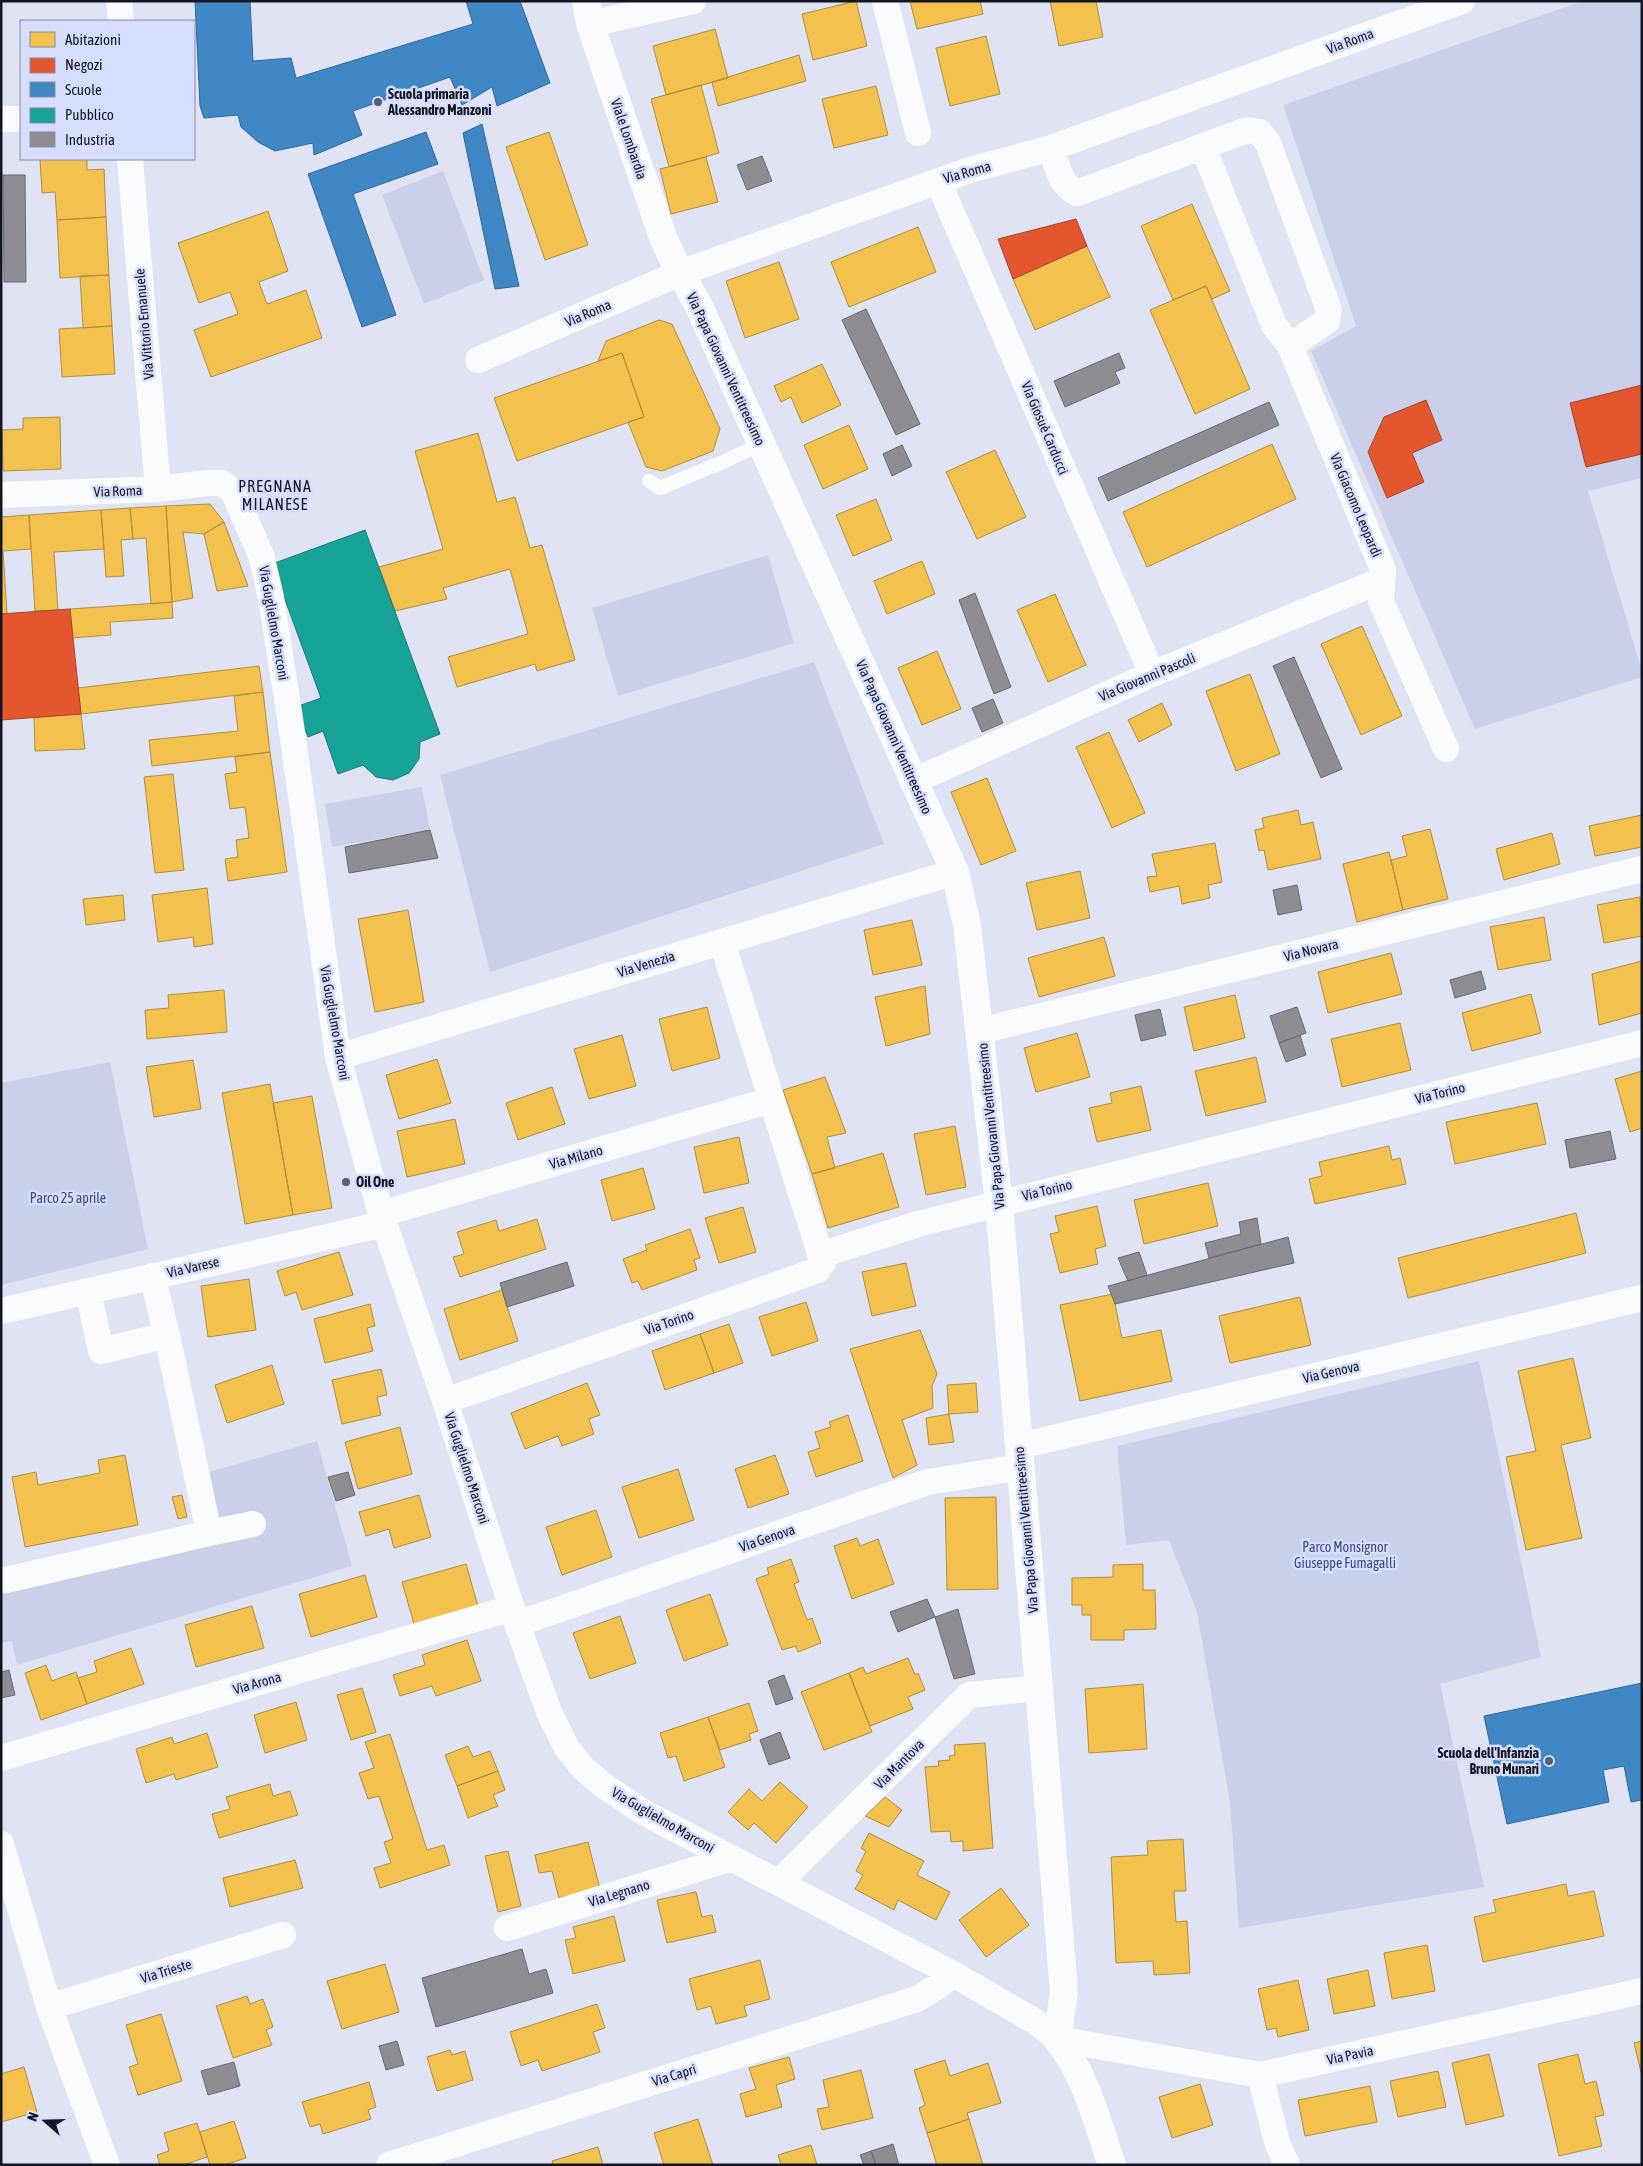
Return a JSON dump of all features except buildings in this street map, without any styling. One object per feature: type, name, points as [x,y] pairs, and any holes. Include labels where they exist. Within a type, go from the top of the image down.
[{"type":"street","points":[[119,1],[121,20]]},
{"type":"street","points":[[588,13],[693,1]]},
{"type":"street","points":[[885,1],[918,134]]},
{"type":"street","name":"Via Roma","points":[[479,359],[680,274],[970,170],[1051,148],[1462,1]]},
{"type":"street","name":"Viale Lombardia","points":[[588,13],[664,240],[680,274]]},
{"type":"street","points":[[1,120],[20,119]]},
{"type":"street","points":[[1051,148],[1063,182],[1068,189],[1077,193],[1247,130],[1260,132],[1268,143],[1329,310],[1327,321],[1290,346]]},
{"type":"street","name":"Via Giacomo Leopardi","points":[[1198,148],[1207,157],[1274,325],[1290,346],[1383,570],[1381,600],[1446,749]]},
{"type":"street","name":"Via Vittorio Emanuele","points":[[130,160],[158,489]]},
{"type":"street","name":"Via Giosuè Carducci","points":[[938,181],[1152,674]]},
{"type":"street","name":"Via Papa Giovanni Ventitreesimo","points":[[680,274],[698,304],[955,872],[967,925],[999,1203],[1064,1992],[1057,2039]]},
{"type":"street","name":"Via Roma","points":[[1,495],[158,489],[222,483],[232,491]]},
{"type":"street","name":"Via Guglielmo Marconi","points":[[232,491],[262,555],[271,597],[338,1057],[382,1219],[445,1401],[514,1616],[549,1712],[566,1748],[583,1768],[604,1786],[643,1812],[953,1974],[1036,2022],[1057,2039],[1069,2054],[1080,2074],[1112,2165]]},
{"type":"street","name":"Via Giovanni Pascoli","points":[[914,780],[1152,674],[1382,580]]},
{"type":"street","name":"Via Novara","points":[[980,1031],[1642,869]]},
{"type":"street","name":"Via Venezia","points":[[338,1057],[955,872]]},
{"type":"street","points":[[722,942],[823,1263]]},
{"type":"street","name":"Via Torino","points":[[445,1401],[818,1270],[827,1254],[833,1251],[918,1224],[1642,1044]]},
{"type":"street","name":"Via Milano","points":[[382,1219],[771,1100]]},
{"type":"street","name":"Via Varese","points":[[1,1310],[152,1276],[382,1219]]},
{"type":"street","points":[[152,1276],[209,1533]]},
{"type":"street","points":[[88,1291],[101,1351],[166,1335]]},
{"type":"street","name":"Via Genova","points":[[514,1616],[928,1482],[1642,1298]]},
{"type":"street","points":[[6,1580],[253,1524]]},
{"type":"street","name":"Via Arona","points":[[1,1758],[514,1616]]},
{"type":"street","name":"Via Mantova","points":[[779,1882],[969,1695],[1039,1688]]},
{"type":"street","points":[[1,1844],[49,2007],[108,2165]]},
{"type":"street","name":"Via Legnano","points":[[507,1928],[732,1858]]},
{"type":"street","name":"Via Trieste","points":[[49,2007],[283,1935]]},
{"type":"street","name":"Via Capri","points":[[389,2165],[917,1999],[940,1985],[953,1974]]},
{"type":"street","name":"Via Pavia","points":[[1057,2039],[1260,2074],[1642,1991]]},
{"type":"street","points":[[1260,2074],[1277,2142],[1287,2165]]},
{"type":"lane","points":[[649,481],[660,488],[761,444]]},
{"type":"green space","points":[[1583,1],[1642,1],[1642,478],[1588,491],[1642,671],[1642,677],[1475,729],[1311,351],[1356,326],[1283,105]]},
{"type":"green space","points":[[443,171],[484,280],[424,304],[382,195]]},
{"type":"green space","points":[[768,555],[794,643],[618,696],[592,608]]},
{"type":"green space","points":[[814,662],[884,844],[490,972],[440,775]]},
{"type":"green space","points":[[422,787],[430,830],[332,847],[325,804]]},
{"type":"green space","name":"Parco 25 aprile","points":[[110,1062],[148,1249],[1,1285],[1,1083]]},
{"type":"green space","name":"Parco Monsignor Giuseppe Fumagalli","points":[[1479,1361],[1541,1657],[1440,1684],[1484,1887],[1239,1928],[1230,1802],[1197,1612],[1169,1540],[1126,1545],[1117,1446]]},
{"type":"green space","points":[[317,1441],[352,1566],[17,1665],[12,1641],[1,1643],[1,1593],[262,1529],[217,1521],[206,1473]]},
{"type":"place","name":"Scuola primaria Alessandro Manzoni","points":[[378,102]]},
{"type":"place","name":"Oil One","points":[[346,1182]]},
{"type":"place","name":"Scuola dell'Infanzia Bruno Munari","points":[[1549,1761]]},
{"type":"district","name":"PREGNANA MILANESE","points":[[275,495]]}]
